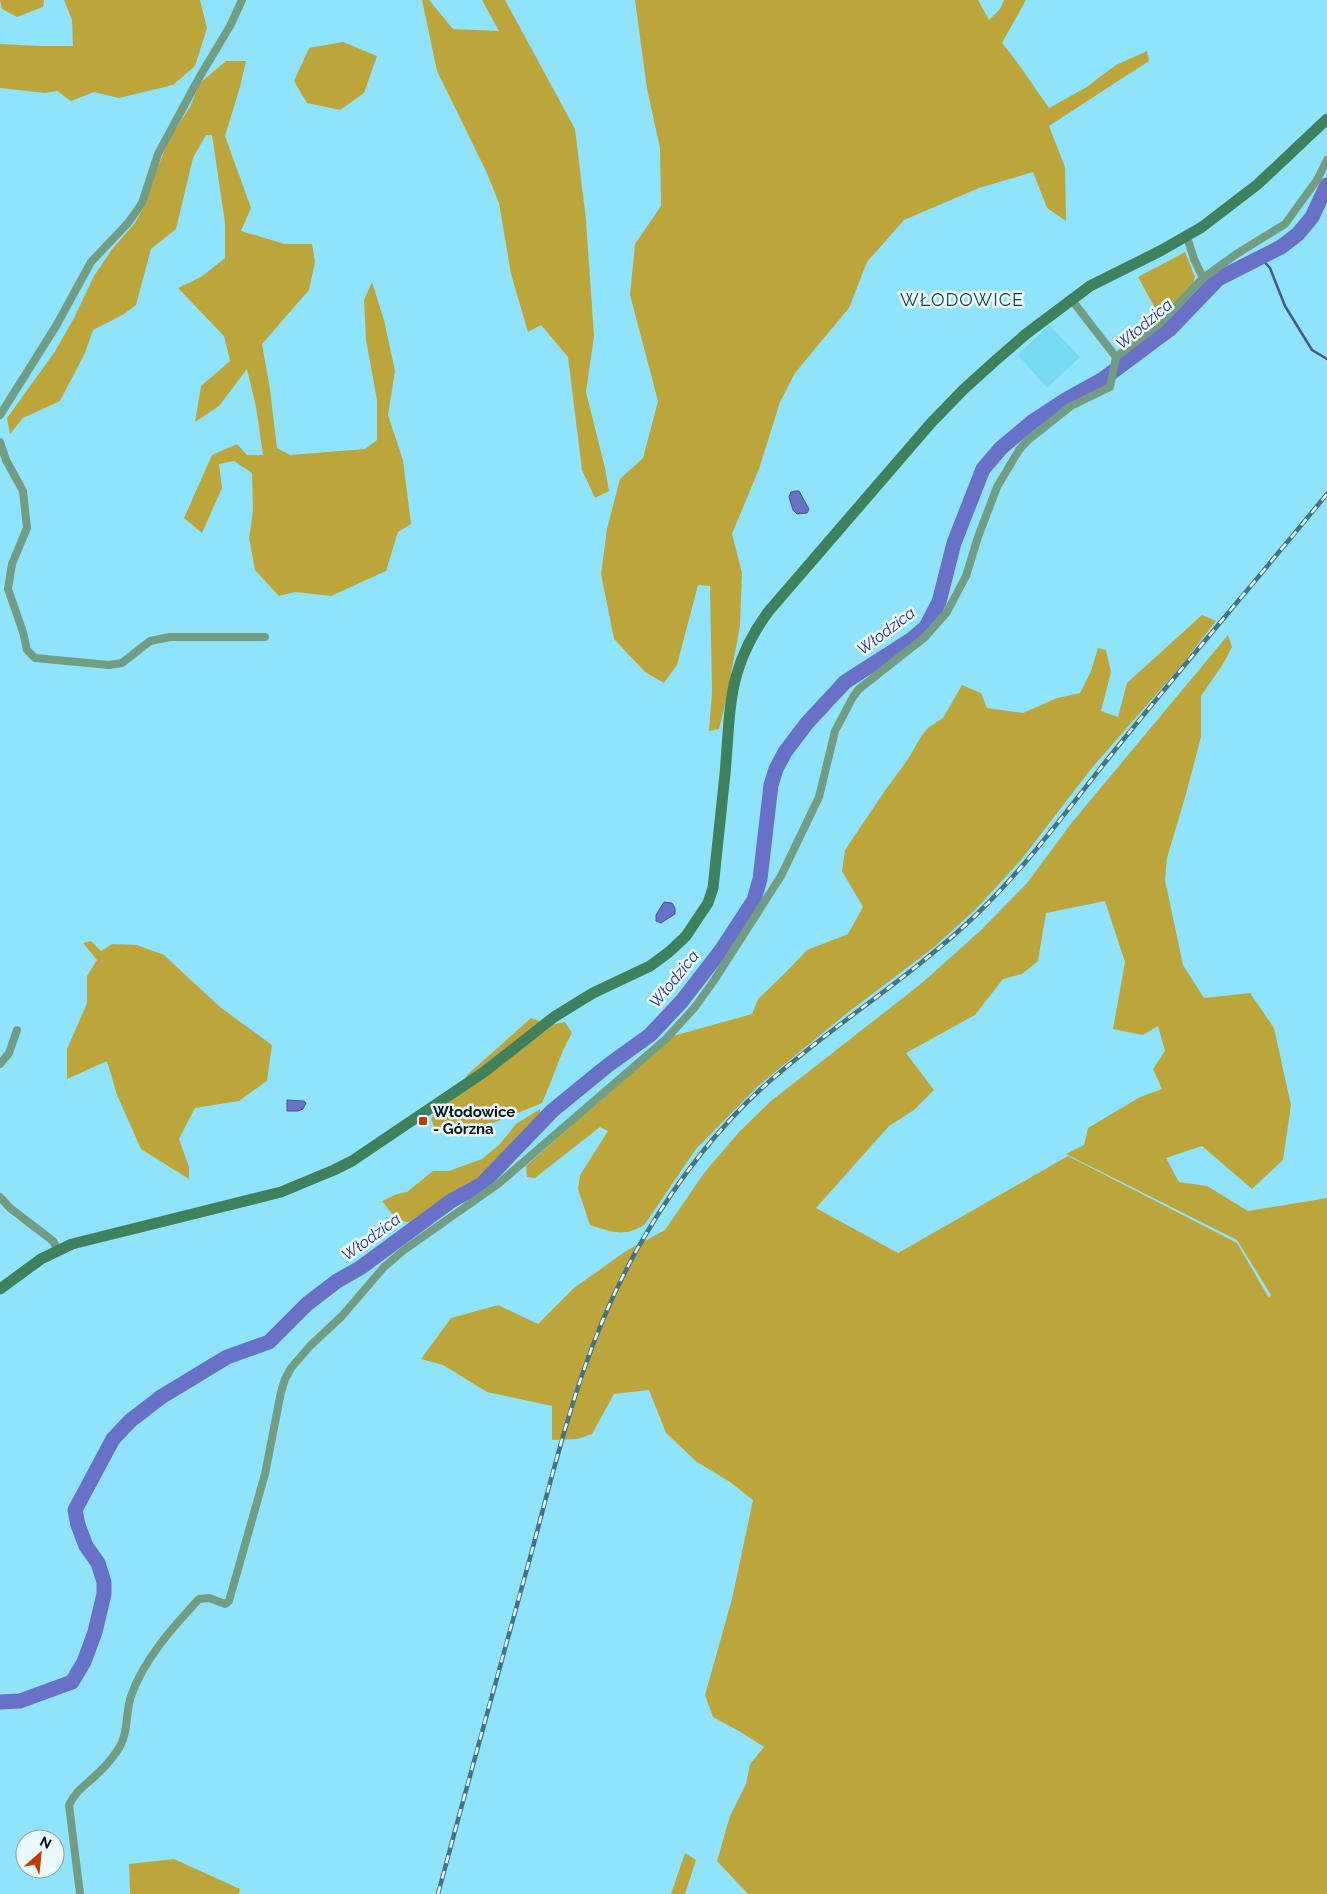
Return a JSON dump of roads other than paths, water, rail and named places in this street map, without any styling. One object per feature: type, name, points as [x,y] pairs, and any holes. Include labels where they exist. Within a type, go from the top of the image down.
[{"type":"street","points":[[0,416],[56,326],[91,262],[128,223],[142,203],[158,154],[199,78],[230,26],[242,0]]},
{"type":"street","points":[[0,1289],[41,1259],[58,1250],[97,1236],[281,1192],[334,1170],[374,1147],[484,1072],[554,1017],[593,993],[650,966],[686,936],[708,902],[713,888],[732,690],[742,656],[757,627],[870,493],[964,389],[1026,334],[1071,299],[1106,277],[1187,237],[1211,221],[1258,184],[1327,119]]},
{"type":"street","points":[[80,1894],[69,1805],[74,1795],[119,1750],[127,1726],[131,1697],[145,1668],[177,1623],[199,1599],[208,1598],[225,1604],[229,1601],[265,1474],[281,1392],[291,1368],[310,1346],[342,1316],[384,1267],[404,1250],[498,1184],[666,1039],[695,1006],[713,982],[781,876],[819,797],[835,731],[853,697],[860,689],[925,637],[947,612],[966,576],[994,495],[1019,450],[1028,440],[1071,406],[1110,387],[1116,360],[1159,324],[1203,278],[1235,255],[1285,224],[1317,180],[1327,160]]},
{"type":"street","points":[[1187,237],[1203,278]]},
{"type":"street","points":[[1071,299],[1116,360]]},
{"type":"street","points":[[0,442],[6,460],[23,491],[27,528],[12,564],[8,589],[23,632],[27,650],[35,658],[109,664],[122,663],[150,641],[170,636],[265,637]]},
{"type":"street","points":[[0,1064],[9,1053],[17,1030]]},
{"type":"street","points":[[0,1198],[10,1208],[54,1240],[58,1250]]},
{"type":"waterway","name":"Włodzica","points":[[0,1702],[20,1701],[72,1682],[84,1662],[95,1632],[104,1594],[104,1582],[98,1563],[86,1546],[78,1525],[75,1510],[113,1439],[130,1421],[161,1397],[227,1357],[269,1342],[307,1304],[337,1281],[360,1268],[451,1201],[482,1184],[552,1111],[607,1066],[650,1035],[682,1001],[722,949],[754,900],[760,879],[771,785],[776,769],[785,752],[807,723],[845,682],[912,639],[926,627],[939,602],[954,543],[983,469],[1001,448],[1032,422],[1067,399],[1103,379],[1170,329],[1218,279],[1281,247],[1298,234],[1312,217],[1327,185]]},
{"type":"waterway","points":[[1260,257],[1270,268],[1285,306],[1312,350],[1327,359]]},
{"type":"railway","points":[[438,1894],[578,1386],[592,1347],[625,1271],[658,1214],[699,1156],[746,1103],[816,1043],[951,938],[1015,875],[1145,713],[1327,494]]},
{"type":"place","name":"Włodowice - Górzna","points":[[423,1121]]},
{"type":"district","name":"WŁODOWICE","points":[[962,299]]}]
